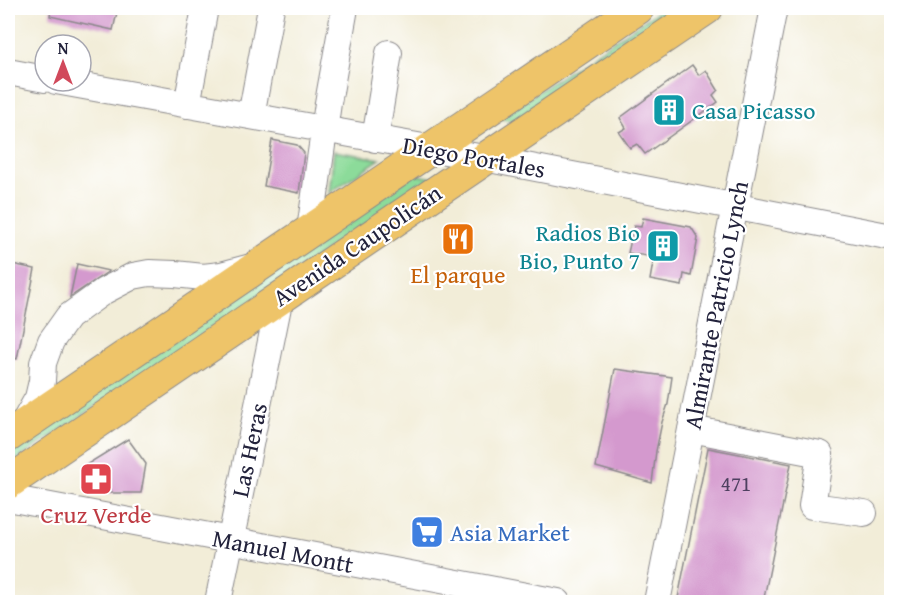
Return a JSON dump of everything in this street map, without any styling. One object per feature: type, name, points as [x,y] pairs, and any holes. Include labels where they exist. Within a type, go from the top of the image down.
[{"type":"main road","name":"Avenida Caupolicán","points":[[15,431],[638,8]]},
{"type":"main road","name":"Avenida Caupolicán","points":[[8,483],[707,8]]},
{"type":"street","points":[[187,105],[205,8]]},
{"type":"street","points":[[251,116],[271,8]]},
{"type":"street","points":[[310,230],[345,8]]},
{"type":"street","name":"Almirante Patricio Lynch","points":[[657,603],[774,8]]},
{"type":"street","points":[[375,139],[389,53]]},
{"type":"street","points":[[8,72],[33,77]]},
{"type":"street","name":"Diego Portales","points":[[93,88],[484,158],[891,237]]},
{"type":"street","points":[[15,431],[31,413],[38,398],[43,363],[51,341],[68,317],[104,291],[133,276],[149,273],[203,277],[242,270],[262,262]]},
{"type":"street","name":"Las Heras","points":[[218,603],[280,297]]},
{"type":"street","points":[[691,429],[820,454],[812,506],[864,513]]},
{"type":"street","name":"Manuel Montt","points":[[8,498],[558,603]]},
{"type":"green space","points":[[663,8],[688,8],[518,123],[499,118]]},
{"type":"green space","points":[[334,151],[380,159],[329,193]]},
{"type":"green space","points":[[414,174],[433,178],[18,459],[8,457],[8,453]]},
{"type":"building","points":[[51,8],[118,8],[113,30],[50,16]]},
{"type":"building","name":"Casa Picasso","points":[[692,65],[699,75],[706,70],[718,90],[713,95],[718,102],[645,154],[637,144],[630,148],[619,132],[626,128],[620,118]]},
{"type":"building","points":[[272,140],[297,145],[304,153],[299,193],[264,186]]},
{"type":"building","name":"Radios Bio Bio, Punto 7","points":[[643,218],[691,227],[698,238],[691,276],[684,274],[682,286],[650,280],[654,257],[628,253],[634,226],[641,227]]},
{"type":"building","points":[[8,263],[35,269],[17,359],[8,358]]},
{"type":"building","points":[[77,264],[109,271],[70,297]]},
{"type":"building","points":[[615,369],[672,377],[656,451],[652,483],[596,467]]},
{"type":"building","points":[[128,439],[146,464],[141,493],[99,493],[86,465]]},
{"type":"building","points":[[708,448],[791,464],[763,603],[702,603],[678,598]]},
{"type":"place","name":"Casa Picasso","points":[[669,110]]},
{"type":"place","name":"El parque","points":[[458,239]]},
{"type":"place","name":"Radios Bio Bio, Punto 7","points":[[663,246]]},
{"type":"place","name":"Cruz Verde","points":[[96,479]]},
{"type":"place","name":"Asia Market","points":[[427,532]]}]
